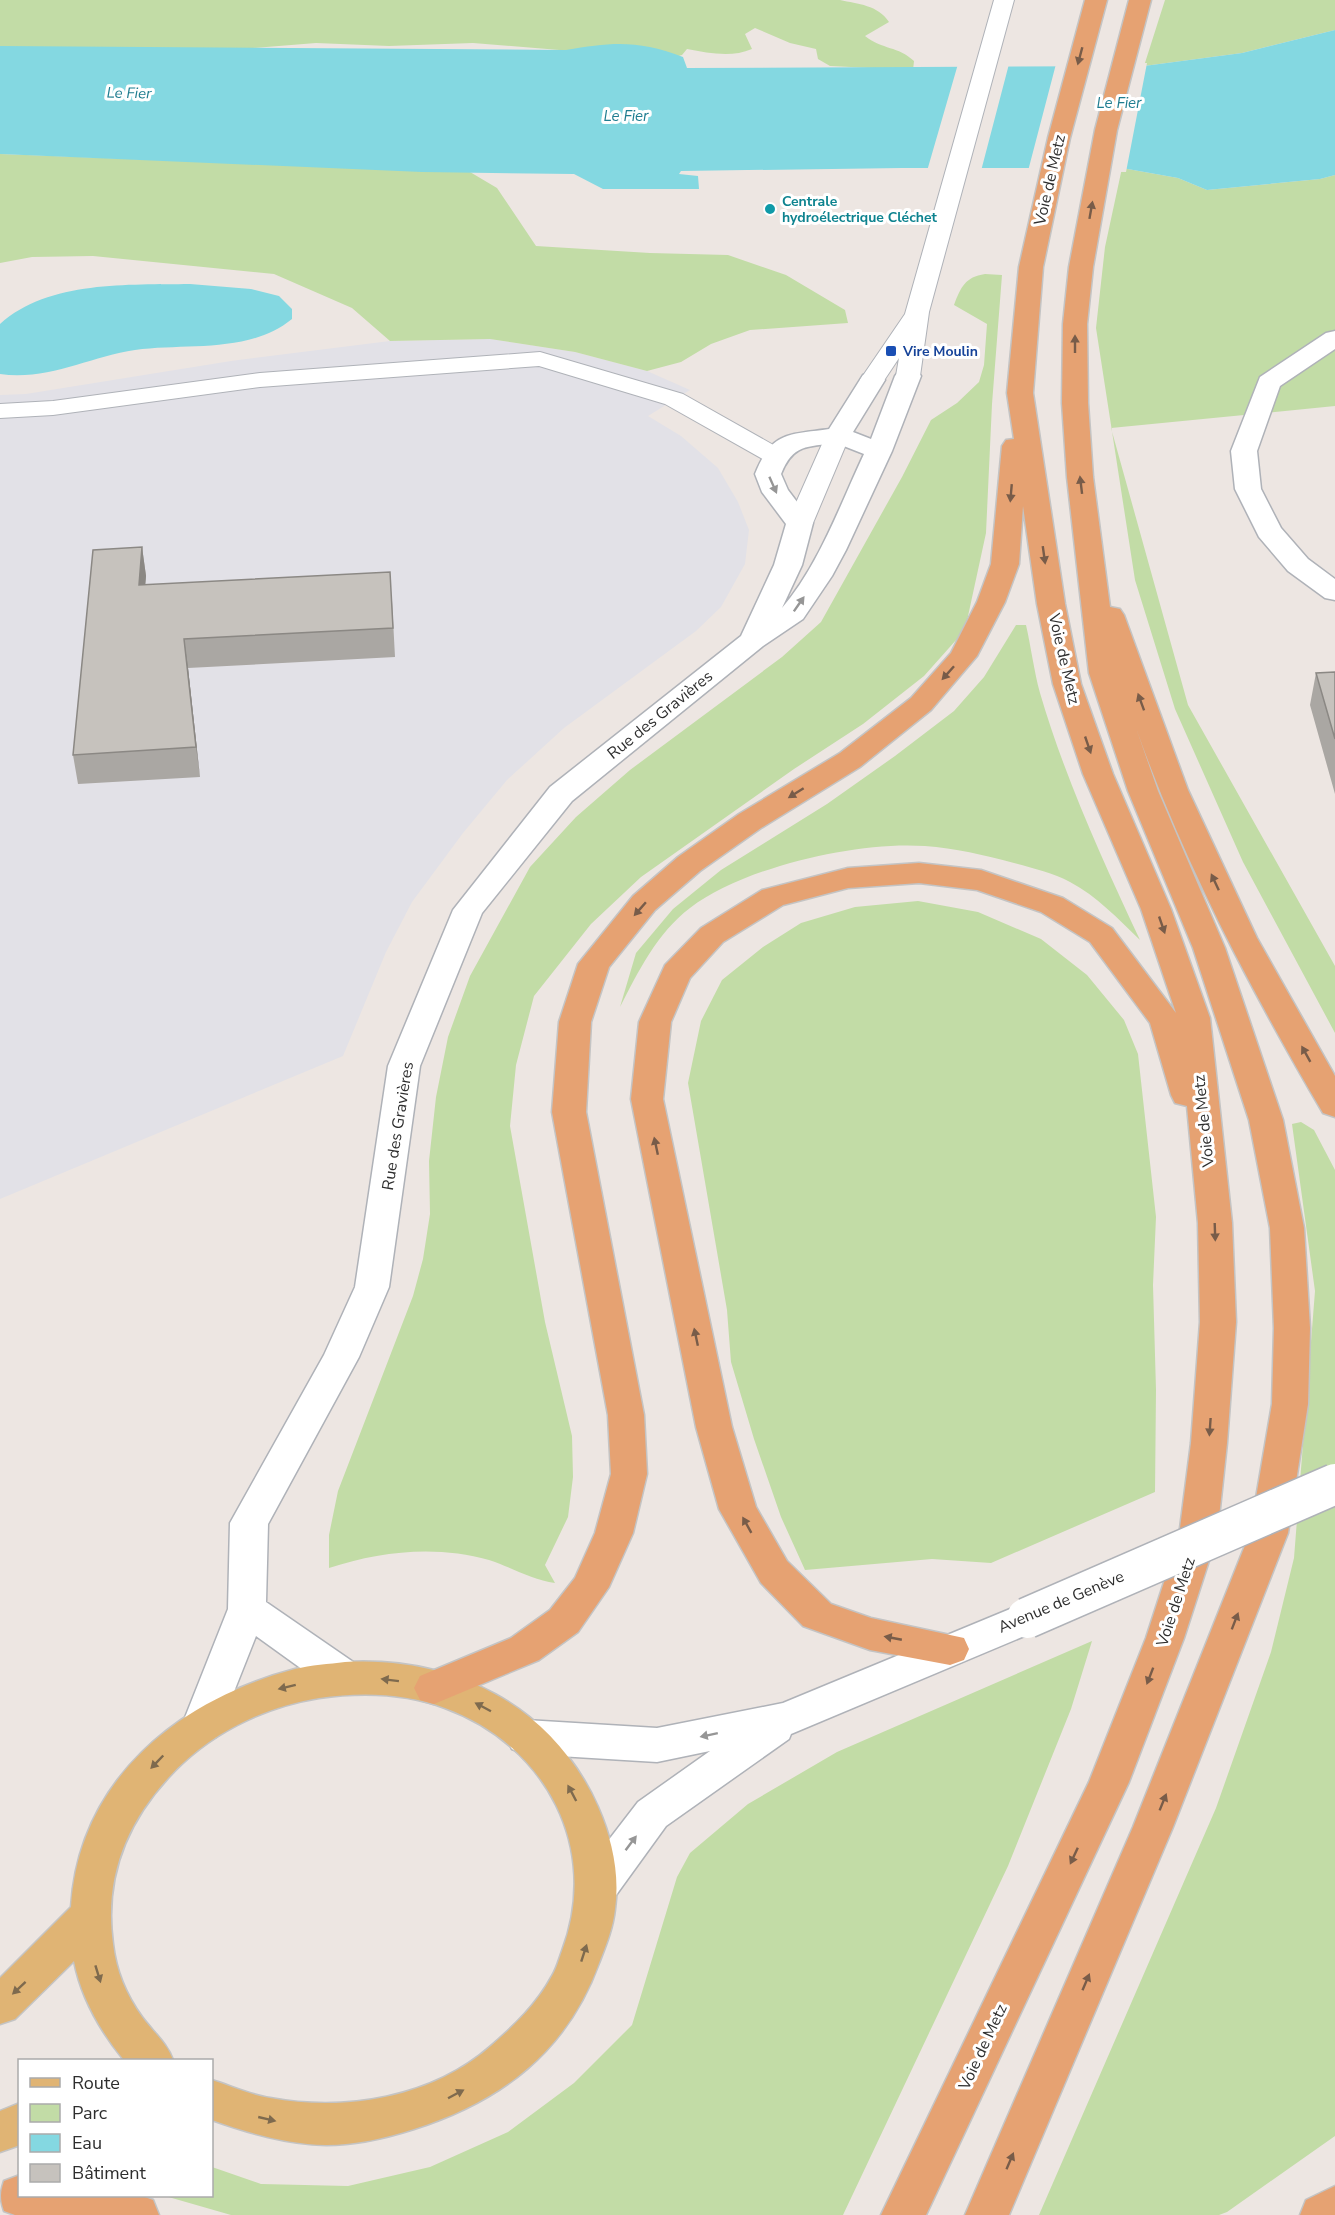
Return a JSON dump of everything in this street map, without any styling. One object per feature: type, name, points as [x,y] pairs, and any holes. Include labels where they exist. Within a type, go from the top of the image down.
[{"type":"highway","name":"Voie de Metz","points":[[903,2215],[1109,1782],[1165,1638],[1198,1536],[1209,1443],[1218,1322],[1215,1223],[1194,1018],[1156,909],[1098,774],[1067,684],[1051,604],[1020,393],[1031,267],[1059,138],[1096,0]]},
{"type":"highway","points":[[987,2215],[1153,1827],[1269,1533],[1290,1404],[1292,1328],[1287,1228],[1266,1120],[1209,948],[1143,791],[1103,673],[1080,477],[1075,403],[1075,324],[1081,267],[1106,130],[1140,0]]},
{"type":"highway","points":[[434,1688],[525,1649],[564,1621],[590,1587],[614,1533],[629,1474],[626,1415],[568,1112],[575,1022],[594,964],[644,903],[689,864],[750,821],[850,760],[921,704],[963,656],[991,602],[1005,564],[1020,393]]},
{"type":"highway","points":[[1092,564],[1173,790],[1241,938],[1335,1105]]},
{"type":"highway","points":[[950,1649],[870,1634],[817,1615],[774,1572],[738,1509],[714,1427],[647,1099],[655,1022],[676,973],[712,935],[773,897],[848,878],[919,873],[981,880],[1052,905],[1101,935],[1165,1021],[1210,1174]]},
{"type":"highway","points":[[0,2193],[18,2195]]},
{"type":"highway","points":[[36,2197],[100,2205],[137,2215]]},
{"type":"highway","points":[[1322,2215],[1335,2207]]},
{"type":"main road","points":[[150,2059],[133,2042],[105,1994],[95,1970],[89,1916],[95,1867],[103,1844],[122,1805],[142,1777],[160,1758],[202,1725],[223,1712],[270,1692],[295,1685],[345,1678],[390,1680],[434,1688],[475,1702],[511,1724],[556,1769],[587,1825],[592,1846],[596,1890],[594,1914],[581,1962],[556,2008],[520,2050],[498,2068],[474,2084],[422,2109],[365,2123],[336,2125],[277,2122],[249,2115],[213,2100]]},
{"type":"main road","points":[[0,2005],[32,1976],[89,1916]]},
{"type":"main road","points":[[0,2132],[18,2124]]},
{"type":"street","points":[[1335,338],[1269,382],[1244,450],[1248,489],[1269,531],[1298,565],[1335,592]]},
{"type":"street","name":"Rue des Gravières","points":[[202,1725],[247,1609],[249,1523],[340,1357],[372,1287],[404,1066],[468,910],[561,794],[753,640],[793,612],[818,576],[879,452],[908,376]]},
{"type":"street","name":"Rue des Gravières","points":[[838,435],[872,380]]},
{"type":"street","points":[[800,523],[775,492],[768,474],[775,456],[791,442],[838,435],[879,452]]},
{"type":"street","name":"Rue des Gravières","points":[[753,640],[788,565],[800,523]]},
{"type":"street","name":"Avenue de Genève","points":[[596,1890],[652,1814],[787,1719],[1335,1484]]},
{"type":"street","points":[[247,1609],[345,1678]]},
{"type":"street","name":"Avenue de Genève","points":[[526,1737],[657,1745],[787,1719]]},
{"type":"lane","points":[[919,305],[1004,0]]},
{"type":"lane","name":"Rue des Gravières","points":[[908,376],[919,305]]},
{"type":"lane","name":"Rue des Gravières","points":[[872,380],[919,305]]},
{"type":"lane","points":[[0,411],[53,408],[260,380],[540,359],[674,399],[775,456]]},
{"type":"lane","name":"Rue des Gravières","points":[[800,523],[838,435]]},
{"type":"shaded area","points":[[490,339],[575,352],[647,371],[690,390],[648,416],[681,436],[718,468],[738,502],[749,530],[745,564],[721,607],[696,631],[564,728],[507,780],[463,833],[412,902],[386,952],[343,1056],[0,1199],[0,395],[26,394],[231,361],[390,341]]},
{"type":"green space","points":[[0,0],[840,0],[867,6],[884,16],[889,22],[865,36],[914,61],[913,70],[830,66],[818,59],[816,49],[790,43],[755,28],[745,34],[752,49],[744,52],[728,54],[687,49],[682,55],[668,59],[473,43],[389,46],[316,43],[216,51],[0,53]]},
{"type":"green space","points":[[1165,0],[1335,0],[1335,30],[1242,53],[1144,66]]},
{"type":"green space","points":[[0,154],[470,172],[497,188],[536,246],[728,255],[786,275],[845,310],[848,323],[750,330],[711,344],[681,362],[647,371],[575,352],[490,339],[390,341],[352,308],[274,274],[93,256],[32,257],[0,263]]},
{"type":"green space","points":[[1122,168],[1178,178],[1207,190],[1320,179],[1335,175],[1335,406],[1111,428],[1096,328],[1105,247]]},
{"type":"green space","points":[[985,274],[1002,275],[992,404],[986,533],[965,630],[924,676],[863,724],[794,769],[641,877],[591,924],[534,996],[516,1065],[510,1126],[545,1322],[572,1436],[573,1477],[568,1517],[545,1565],[555,1583],[489,1560],[469,1555],[429,1551],[368,1557],[329,1568],[329,1535],[338,1491],[413,1296],[423,1259],[430,1214],[429,1161],[436,1097],[448,1037],[470,976],[530,867],[576,817],[630,770],[782,657],[821,622],[931,420],[957,403],[979,382],[984,365],[987,324],[954,305],[968,280]]},
{"type":"green space","points":[[1112,432],[1188,705],[1335,966],[1335,1033],[1243,862],[1175,709],[1135,580]]},
{"type":"green space","points":[[1016,625],[1026,625],[1040,693],[1061,756],[1098,849],[1140,940],[1089,894],[1050,873],[992,857],[947,848],[898,846],[867,848],[802,860],[770,869],[713,893],[678,918],[658,941],[620,1007],[636,953],[673,909],[721,870],[827,804],[954,711],[984,677]]},
{"type":"green space","points":[[918,901],[978,912],[1041,939],[1087,975],[1124,1020],[1138,1054],[1156,1217],[1153,1285],[1156,1390],[1155,1492],[991,1563],[932,1559],[805,1570],[781,1517],[731,1362],[727,1310],[688,1083],[701,1021],[722,980],[763,947],[801,923],[855,907]]},
{"type":"green space","points":[[1301,1122],[1314,1130],[1335,1170],[1335,2136],[1227,2212],[1219,2215],[1039,2215],[1216,1808],[1271,1652],[1294,1558],[1315,1291],[1292,1124]]},
{"type":"green space","points":[[1092,1641],[1071,1709],[1008,1866],[843,2215],[231,2215],[168,2197],[213,2197],[213,2167],[261,2184],[348,2186],[430,2167],[508,2132],[574,2083],[632,2025],[677,1877],[690,1853],[748,1804],[837,1752]]},
{"type":"water","name":"Le Fier","points":[[1335,30],[1335,175],[1320,179],[1207,190],[1178,178],[1122,168],[681,171],[679,174],[698,176],[699,189],[603,189],[574,174],[422,172],[0,154],[0,46],[566,50],[625,44],[667,51],[683,57],[687,68],[1144,66],[1242,53]]},
{"type":"water","points":[[190,284],[251,289],[279,296],[292,309],[292,319],[257,338],[237,342],[135,350],[51,371],[17,375],[0,374],[0,324],[20,310],[42,299],[66,292],[116,285]]},
{"type":"pier","points":[[1147,63],[1126,172],[1028,171],[1056,64]]},
{"type":"pier","points":[[958,64],[1009,64],[981,171],[927,171]]},
{"type":"building","points":[[142,547],[139,585],[390,572],[393,628],[184,639],[196,747],[73,755],[93,550]]},
{"type":"building","points":[[1335,672],[1335,739],[1316,673]]},
{"type":"place","name":"Centrale hydroélectrique Cléchet","points":[[770,209]]},
{"type":"place","name":"Vire Moulin","points":[[891,351]]}]
